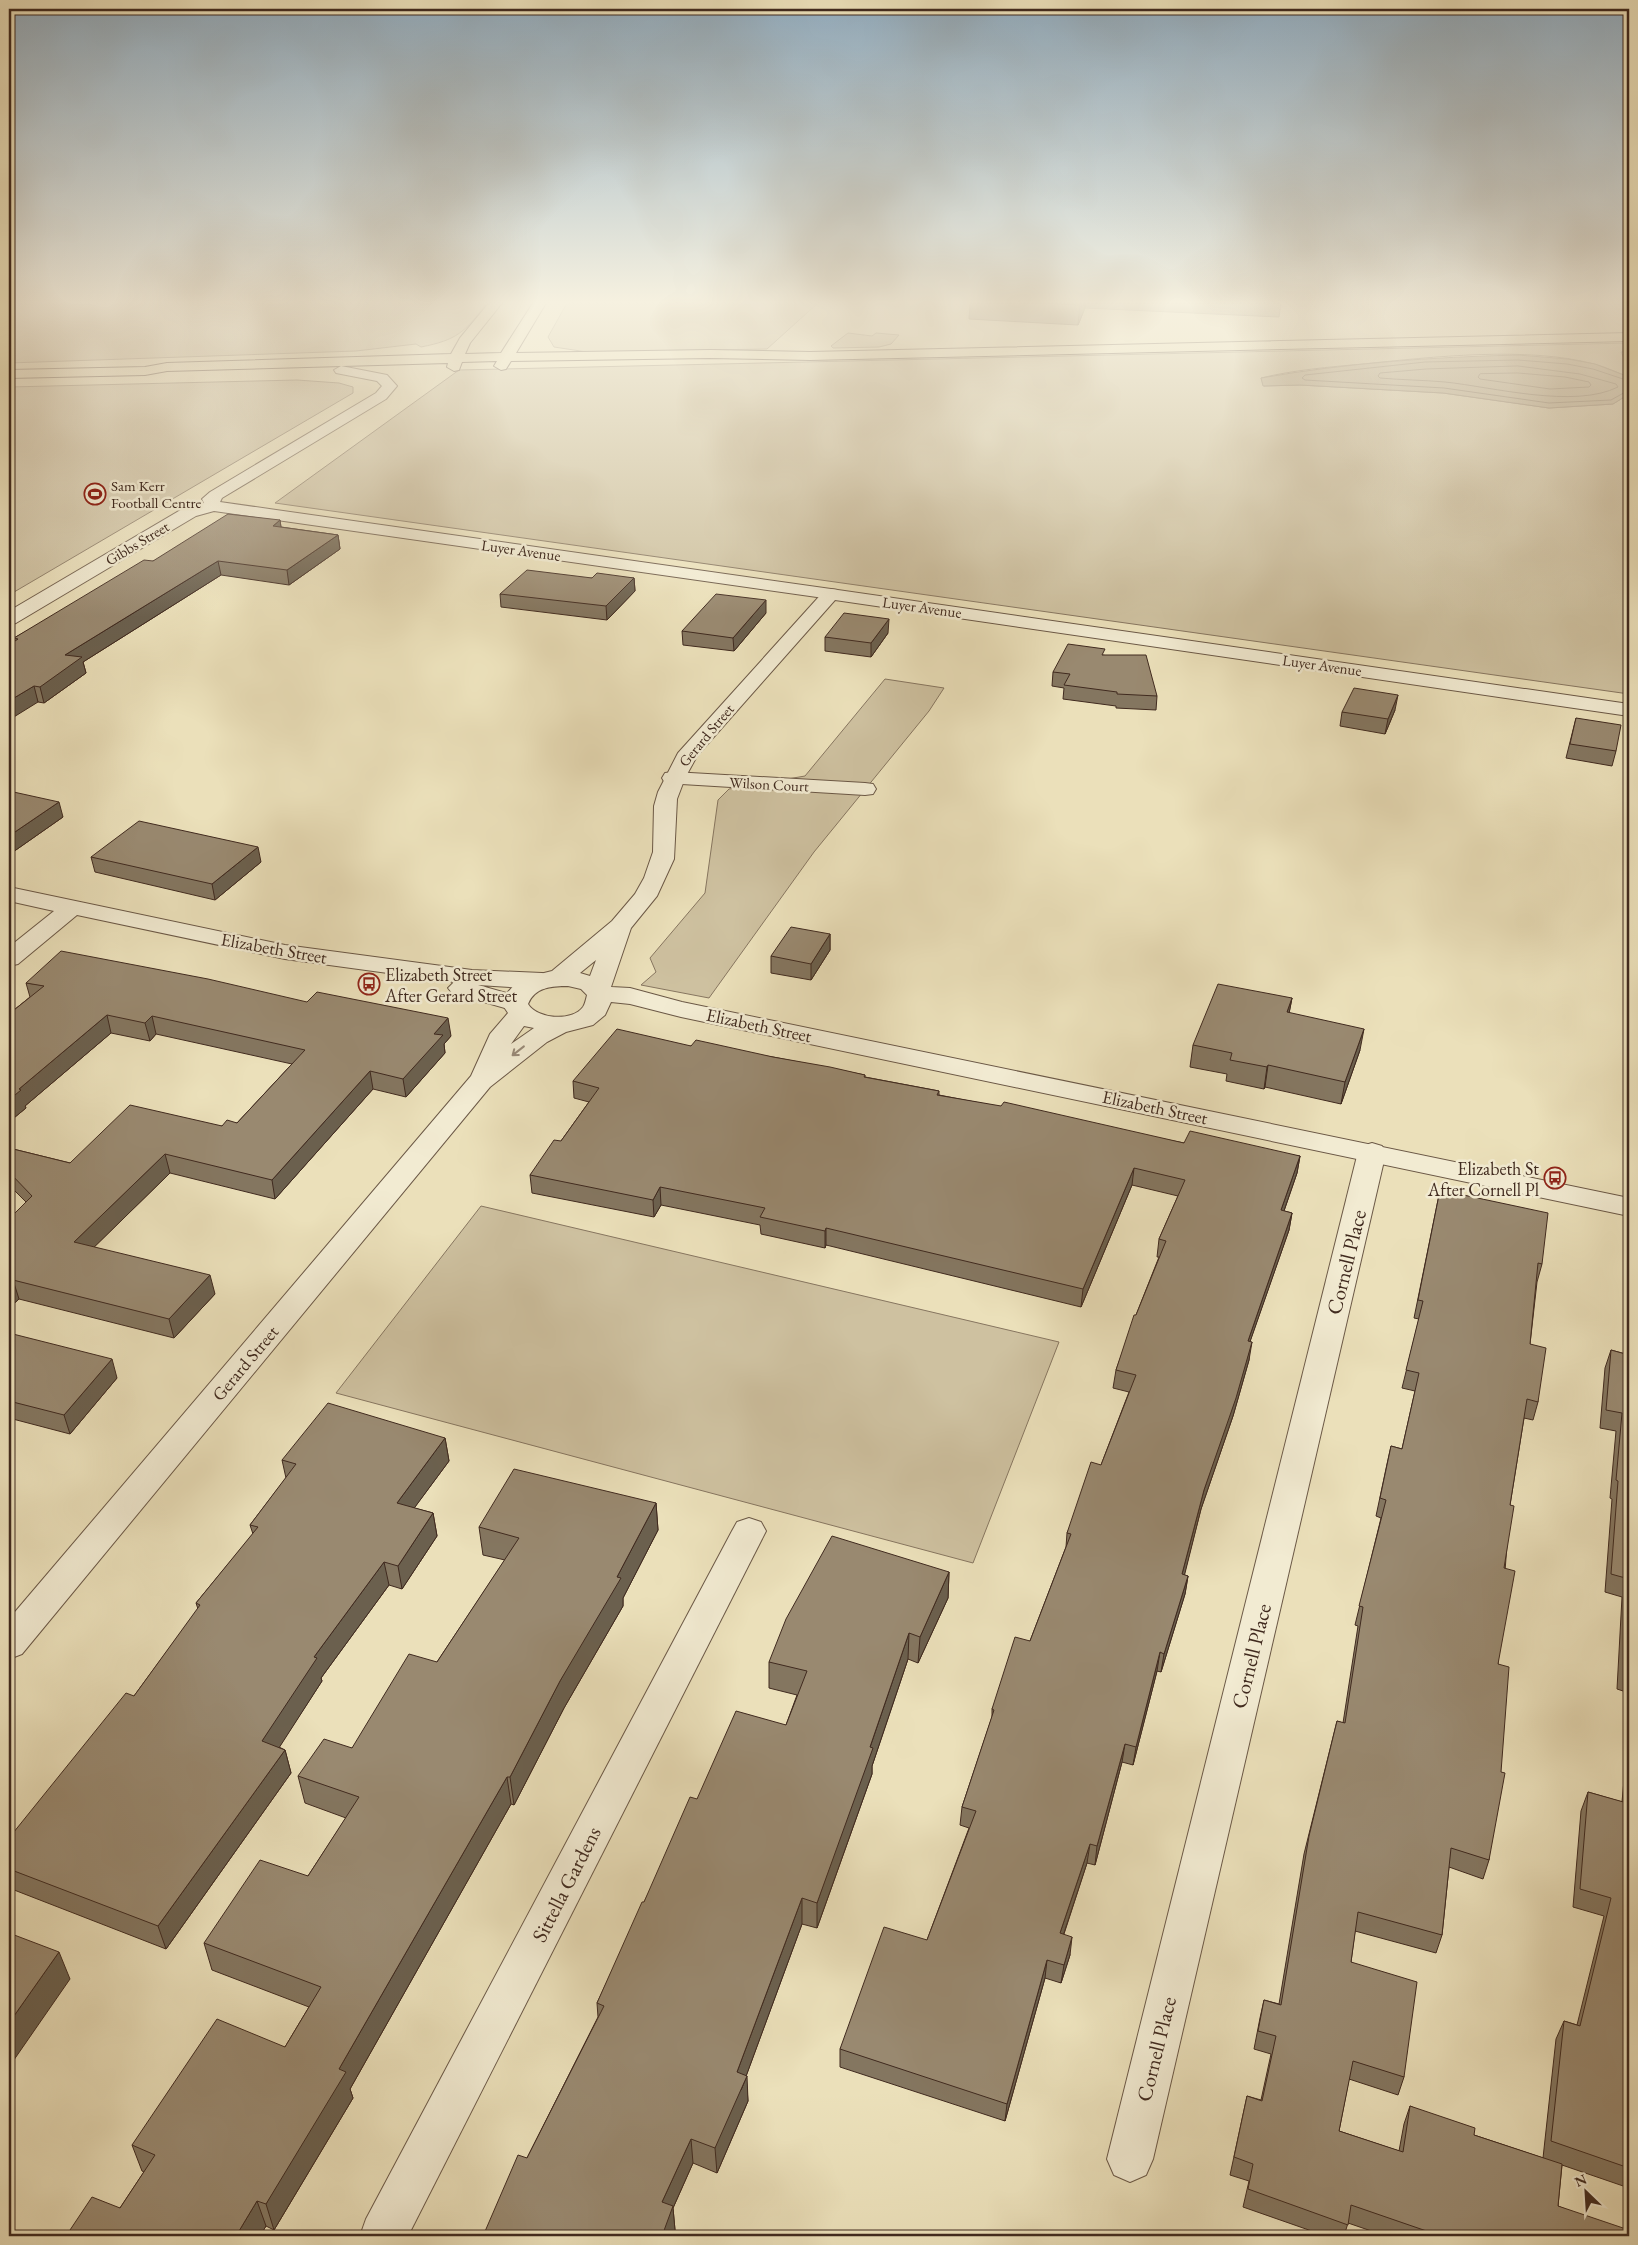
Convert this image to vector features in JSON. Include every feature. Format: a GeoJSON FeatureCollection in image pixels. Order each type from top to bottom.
{"type":"FeatureCollection","features":[{"type":"Feature","properties":{"kind":"street"},"geometry":{"type":"LineString","coordinates":[[214,506],[210,500],[216,495],[361,408]]}},
{"type":"Feature","properties":{"kind":"street","name":"Luyer Avenue"},"geometry":{"type":"LineString","coordinates":[[214,506],[1629,710]]}},
{"type":"Feature","properties":{"kind":"street","name":"Gibbs Street"},"geometry":{"type":"LineString","coordinates":[[9,619],[190,512],[214,506]]}},
{"type":"Feature","properties":{"kind":"street","name":"Gerard Street"},"geometry":{"type":"LineString","coordinates":[[480,1081],[503,1034],[518,1009],[524,990],[550,979],[620,927],[641,902],[663,859],[667,833],[666,806],[672,778],[688,754],[831,594]]}},
{"type":"Feature","properties":{"kind":"street","name":"Wilson Court"},"geometry":{"type":"LineString","coordinates":[[672,778],[865,789]]}},
{"type":"Feature","properties":{"kind":"street","name":"Elizabeth Street"},"geometry":{"type":"LineString","coordinates":[[9,894],[65,914],[274,965],[466,989],[518,1009],[536,1023],[559,1025]]}},
{"type":"Feature","properties":{"kind":"street","name":"Elizabeth Street"},"geometry":{"type":"LineString","coordinates":[[9,910],[65,914],[285,952],[472,977],[581,980],[598,998],[681,1009],[1629,1207]]}},
{"type":"Feature","properties":{"kind":"street"},"geometry":{"type":"LineString","coordinates":[[9,959],[65,914]]}},
{"type":"Feature","properties":{"kind":"street","name":"Gerard Street"},"geometry":{"type":"LineString","coordinates":[[598,998],[620,927]]}},
{"type":"Feature","properties":{"kind":"street"},"geometry":{"type":"LineString","coordinates":[[559,1025],[581,1020],[598,998]]}},
{"type":"Feature","properties":{"kind":"street","name":"Gerard Street"},"geometry":{"type":"LineString","coordinates":[[9,1644],[480,1081],[538,1036],[559,1025]]}},
{"type":"Feature","properties":{"kind":"street","name":"Cornell Place"},"geometry":{"type":"LineString","coordinates":[[1130,2159],[1372,1152]]}},
{"type":"Feature","properties":{"kind":"street","name":"Sittella Gardens"},"geometry":{"type":"LineString","coordinates":[[383,2236],[749,1531]]}},
{"type":"Feature","properties":{"kind":"shaded area","name":"Sam Kerr Football Centre"},"geometry":{"type":"Polygon","coordinates":[[[9,408],[328,408],[9,595],[9,408]]]}},
{"type":"Feature","properties":{"kind":"shaded area"},"geometry":{"type":"Polygon","coordinates":[[[407,408],[1629,408],[1629,694],[275,503],[407,408]]]}},
{"type":"Feature","properties":{"kind":"shaded area"},"geometry":{"type":"Polygon","coordinates":[[[885,679],[944,688],[929,711],[814,852],[709,998],[641,985],[656,972],[650,958],[705,893],[718,800],[729,789],[805,776],[885,679]]]}},
{"type":"Feature","properties":{"kind":"shaded area"},"geometry":{"type":"Polygon","coordinates":[[[481,1206],[1059,1342],[973,1563],[336,1393],[481,1206]]]}},
{"type":"Feature","properties":{"kind":"building"},"geometry":{"type":"Polygon","coordinates":[[[228,514],[280,520],[273,526],[338,535],[287,570],[218,561],[65,655],[82,657],[40,687],[34,686],[9,701],[9,645],[18,639],[14,638],[144,560],[153,561],[228,514]]]}},
{"type":"Feature","properties":{"kind":"building"},"geometry":{"type":"Polygon","coordinates":[[[527,570],[592,578],[597,573],[634,578],[606,606],[500,594],[527,570]]]}},
{"type":"Feature","properties":{"kind":"building"},"geometry":{"type":"Polygon","coordinates":[[[716,594],[766,600],[733,638],[682,631],[716,594]]]}},
{"type":"Feature","properties":{"kind":"building"},"geometry":{"type":"Polygon","coordinates":[[[844,613],[889,619],[871,643],[825,637],[844,613]]]}},
{"type":"Feature","properties":{"kind":"building"},"geometry":{"type":"Polygon","coordinates":[[[1068,644],[1105,649],[1102,655],[1146,655],[1157,696],[1117,694],[1117,692],[1064,685],[1070,674],[1053,672],[1068,644]]]}},
{"type":"Feature","properties":{"kind":"building"},"geometry":{"type":"Polygon","coordinates":[[[1354,688],[1398,695],[1388,719],[1342,712],[1354,688]]]}},
{"type":"Feature","properties":{"kind":"building"},"geometry":{"type":"Polygon","coordinates":[[[1576,718],[1621,725],[1616,751],[1570,744],[1576,718]]]}},
{"type":"Feature","properties":{"kind":"building"},"geometry":{"type":"Polygon","coordinates":[[[9,791],[59,802],[9,836],[9,791]]]}},
{"type":"Feature","properties":{"kind":"building"},"geometry":{"type":"Polygon","coordinates":[[[139,821],[258,847],[212,884],[91,857],[139,821]]]}},
{"type":"Feature","properties":{"kind":"building"},"geometry":{"type":"Polygon","coordinates":[[[791,927],[830,934],[811,964],[771,956],[791,927]]]}},
{"type":"Feature","properties":{"kind":"building"},"geometry":{"type":"Polygon","coordinates":[[[61,951],[208,979],[307,1002],[317,992],[448,1018],[434,1034],[443,1035],[403,1079],[370,1071],[272,1180],[165,1154],[74,1242],[210,1275],[169,1319],[13,1280],[9,1283],[9,1219],[32,1196],[9,1172],[9,1148],[70,1163],[130,1105],[222,1126],[227,1120],[237,1123],[305,1050],[152,1016],[145,1023],[107,1015],[19,1089],[21,1090],[9,1100],[9,1014],[44,986],[26,983],[61,951]]]}},
{"type":"Feature","properties":{"kind":"building"},"geometry":{"type":"Polygon","coordinates":[[[1218,984],[1292,998],[1287,1012],[1364,1029],[1345,1082],[1268,1065],[1267,1067],[1230,1060],[1232,1053],[1193,1045],[1218,984]]]}},
{"type":"Feature","properties":{"kind":"building"},"geometry":{"type":"Polygon","coordinates":[[[617,1029],[691,1046],[696,1040],[830,1067],[865,1075],[864,1077],[939,1091],[937,1095],[1001,1106],[1004,1102],[1184,1143],[1190,1131],[1300,1156],[1281,1210],[1292,1213],[1248,1341],[1252,1342],[1236,1398],[1204,1490],[1182,1574],[1188,1576],[1164,1654],[1160,1652],[1136,1747],[1125,1744],[1097,1846],[1090,1844],[1060,1933],[1072,1937],[1064,1965],[1047,1960],[1007,2104],[840,2049],[884,1927],[927,1940],[976,1811],[962,1807],[994,1710],[992,1709],[1015,1637],[1030,1641],[1071,1534],[1067,1533],[1091,1462],[1101,1465],[1136,1375],[1116,1370],[1134,1315],[1136,1315],[1166,1241],[1159,1239],[1185,1180],[1134,1168],[1083,1289],[826,1228],[825,1231],[760,1217],[765,1208],[660,1187],[653,1200],[530,1175],[554,1140],[561,1141],[599,1088],[573,1081],[617,1029]]]}},
{"type":"Feature","properties":{"kind":"building"},"geometry":{"type":"Polygon","coordinates":[[[1440,1190],[1548,1213],[1542,1264],[1538,1263],[1530,1344],[1546,1348],[1538,1402],[1527,1399],[1510,1505],[1514,1506],[1504,1568],[1515,1571],[1498,1664],[1509,1667],[1501,1772],[1505,1773],[1489,1860],[1451,1848],[1442,1935],[1358,1912],[1351,1962],[1417,1982],[1404,2077],[1353,2061],[1339,2131],[1403,2152],[1410,2106],[1475,2128],[1474,2135],[1562,2164],[1558,2206],[1629,2230],[1629,2236],[1441,2236],[1351,2205],[1348,2225],[1248,2189],[1253,2164],[1234,2157],[1247,2096],[1262,2101],[1276,2036],[1258,2031],[1264,2000],[1281,2005],[1309,1836],[1337,1721],[1345,1723],[1363,1607],[1359,1606],[1386,1500],[1380,1498],[1391,1446],[1402,1449],[1419,1373],[1406,1370],[1423,1301],[1418,1300],[1440,1190]]]}},
{"type":"Feature","properties":{"kind":"building"},"geometry":{"type":"Polygon","coordinates":[[[9,1333],[112,1359],[64,1415],[9,1401],[9,1333]]]}},
{"type":"Feature","properties":{"kind":"building"},"geometry":{"type":"Polygon","coordinates":[[[1611,1350],[1629,1355],[1629,1579],[1611,1574],[1622,1413],[1606,1410],[1611,1350]]]}},
{"type":"Feature","properties":{"kind":"building"},"geometry":{"type":"Polygon","coordinates":[[[328,1403],[445,1438],[397,1503],[433,1513],[398,1566],[384,1562],[314,1657],[317,1658],[262,1741],[285,1750],[158,1926],[9,1869],[9,1838],[126,1693],[134,1696],[200,1605],[196,1603],[258,1527],[250,1525],[296,1464],[282,1460],[328,1403]]]}},
{"type":"Feature","properties":{"kind":"building"},"geometry":{"type":"Polygon","coordinates":[[[514,1469],[656,1503],[617,1577],[621,1578],[560,1681],[510,1777],[507,1777],[339,2069],[346,2072],[266,2204],[257,2201],[236,2236],[66,2236],[92,2197],[120,2208],[155,2155],[132,2145],[217,2019],[285,2047],[321,1987],[204,1943],[260,1860],[308,1876],[359,1797],[298,1776],[324,1739],[352,1748],[409,1654],[437,1662],[519,1538],[479,1527],[514,1469]]]}},
{"type":"Feature","properties":{"kind":"building"},"geometry":{"type":"Polygon","coordinates":[[[832,1536],[949,1572],[920,1637],[909,1633],[870,1747],[873,1748],[817,1903],[802,1898],[737,2072],[747,2076],[715,2148],[691,2139],[662,2202],[673,2206],[662,2236],[483,2236],[518,2155],[527,2158],[604,2006],[597,2003],[642,1902],[644,1902],[690,1797],[697,1799],[736,1711],[786,1725],[807,1671],[769,1662],[786,1619],[832,1536]]]}},
{"type":"Feature","properties":{"kind":"building"},"geometry":{"type":"Polygon","coordinates":[[[1629,1579],[1629,1672],[1624,1671],[1629,1579]]]}},
{"type":"Feature","properties":{"kind":"building"},"geometry":{"type":"Polygon","coordinates":[[[1629,1779],[1629,2168],[1551,2141],[1564,2021],[1580,2026],[1611,1898],[1580,1889],[1588,1792],[1627,1803],[1629,1779]]]}},
{"type":"Feature","properties":{"kind":"building"},"geometry":{"type":"Polygon","coordinates":[[[9,1933],[59,1952],[9,2023],[9,1933]]]}},
{"type":"Feature","properties":{"kind":"place","name":"Sam Kerr Football Centre"},"geometry":{"type":"Point","coordinates":[95,494]}},
{"type":"Feature","properties":{"kind":"place","name":"Elizabeth Street After Gerard Street"},"geometry":{"type":"Point","coordinates":[369,984]}},
{"type":"Feature","properties":{"kind":"place","name":"Elizabeth St After Cornell Pl"},"geometry":{"type":"Point","coordinates":[1555,1178]}}]}
